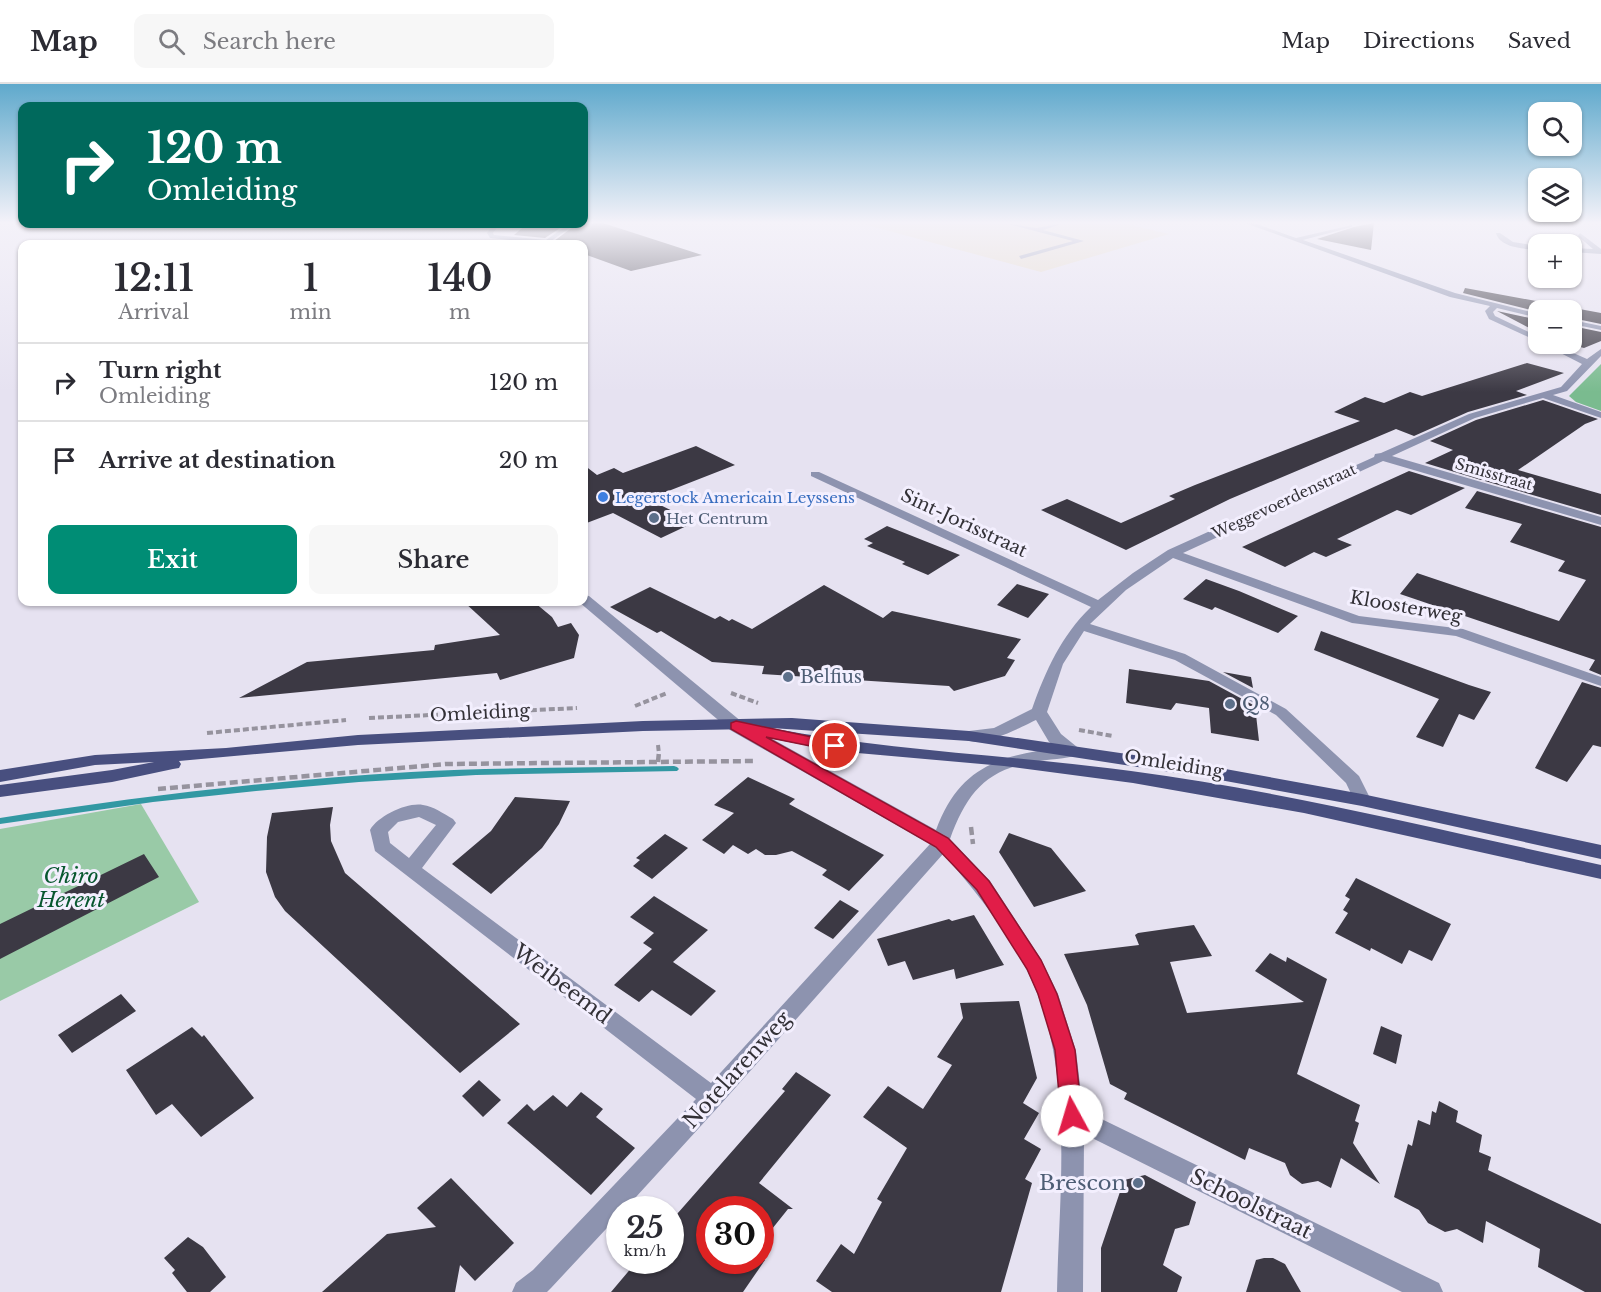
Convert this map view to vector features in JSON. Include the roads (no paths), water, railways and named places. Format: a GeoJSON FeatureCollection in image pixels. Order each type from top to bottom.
{"type":"FeatureCollection","features":[{"type":"Feature","properties":{"kind":"main road","name":"Omleiding"},"geometry":{"type":"LineString","coordinates":[[0,776],[95,760],[226,753],[358,740],[643,726],[736,726],[792,723],[969,736],[1074,751],[1362,800],[1601,852]]}},
{"type":"Feature","properties":{"kind":"main road","name":"Omleiding"},"geometry":{"type":"LineString","coordinates":[[736,726],[835,746],[1004,761],[1133,777],[1304,807],[1601,872]]}},
{"type":"Feature","properties":{"kind":"main road","name":"Omleiding"},"geometry":{"type":"LineString","coordinates":[[0,791],[112,776],[226,753]]}},
{"type":"Feature","properties":{"kind":"street"},"geometry":{"type":"LineString","coordinates":[[1406,279],[1494,307],[1528,314]]}},
{"type":"Feature","properties":{"kind":"street"},"geometry":{"type":"LineString","coordinates":[[1494,307],[1489,311],[1492,317],[1528,334]]}},
{"type":"Feature","properties":{"kind":"street"},"geometry":{"type":"LineString","coordinates":[[1582,324],[1601,328]]}},
{"type":"Feature","properties":{"kind":"street","name":"Weggevoerdenstraat"},"geometry":{"type":"LineString","coordinates":[[1039,712],[1056,664],[1080,625],[1133,577],[1172,553],[1379,456],[1473,416],[1564,389],[1601,352]]}},
{"type":"Feature","properties":{"kind":"street"},"geometry":{"type":"LineString","coordinates":[[1569,354],[1588,363]]}},
{"type":"Feature","properties":{"kind":"street"},"geometry":{"type":"LineString","coordinates":[[1546,396],[1601,414]]}},
{"type":"Feature","properties":{"kind":"street","name":"Smisstraat"},"geometry":{"type":"LineString","coordinates":[[1379,456],[1601,520]]}},
{"type":"Feature","properties":{"kind":"street","name":"Sint-Jorisstraat"},"geometry":{"type":"LineString","coordinates":[[814,474],[1099,606]]}},
{"type":"Feature","properties":{"kind":"street","name":"Kloosterweg"},"geometry":{"type":"LineString","coordinates":[[1172,553],[1358,620],[1458,632],[1601,682]]}},
{"type":"Feature","properties":{"kind":"street"},"geometry":{"type":"LineString","coordinates":[[588,602],[736,726],[942,843],[983,886],[1034,965],[1048,994],[1065,1050],[1072,1116],[1070,1292]]}},
{"type":"Feature","properties":{"kind":"street"},"geometry":{"type":"LineString","coordinates":[[1080,625],[1180,657],[1281,712],[1353,780],[1362,800]]}},
{"type":"Feature","properties":{"kind":"street"},"geometry":{"type":"LineString","coordinates":[[969,736],[997,733],[1039,712],[1055,738],[1074,751]]}},
{"type":"Feature","properties":{"kind":"street"},"geometry":{"type":"LineString","coordinates":[[942,843],[951,813],[966,789],[1004,761],[1074,751]]}},
{"type":"Feature","properties":{"kind":"street","name":"Notelarenweg"},"geometry":{"type":"LineString","coordinates":[[525,1292],[542,1279],[712,1098],[942,843]]}},
{"type":"Feature","properties":{"kind":"street","name":"Weibeemd"},"geometry":{"type":"LineString","coordinates":[[411,870],[712,1098]]}},
{"type":"Feature","properties":{"kind":"street","name":"Schoolstraat"},"geometry":{"type":"LineString","coordinates":[[1072,1116],[1430,1292]]}},
{"type":"Feature","properties":{"kind":"waterway"},"geometry":{"type":"LineString","coordinates":[[0,821],[153,799],[410,775],[674,769]]}},
{"type":"Feature","properties":{"kind":"place","name":"Legerstock Americain Leyssens"},"geometry":{"type":"Point","coordinates":[603,497]}},
{"type":"Feature","properties":{"kind":"place","name":"Het Centrum"},"geometry":{"type":"Point","coordinates":[654,518]}},
{"type":"Feature","properties":{"kind":"place","name":"Belfius"},"geometry":{"type":"Point","coordinates":[788,677]}},
{"type":"Feature","properties":{"kind":"place","name":"Q8"},"geometry":{"type":"Point","coordinates":[1230,704]}},
{"type":"Feature","properties":{"kind":"place","name":"Brescon"},"geometry":{"type":"Point","coordinates":[1138,1183]}},
{"type":"Feature","properties":{"kind":"park label","name":"Chiro Herent"},"geometry":{"type":"Point","coordinates":[71,888]}}]}
